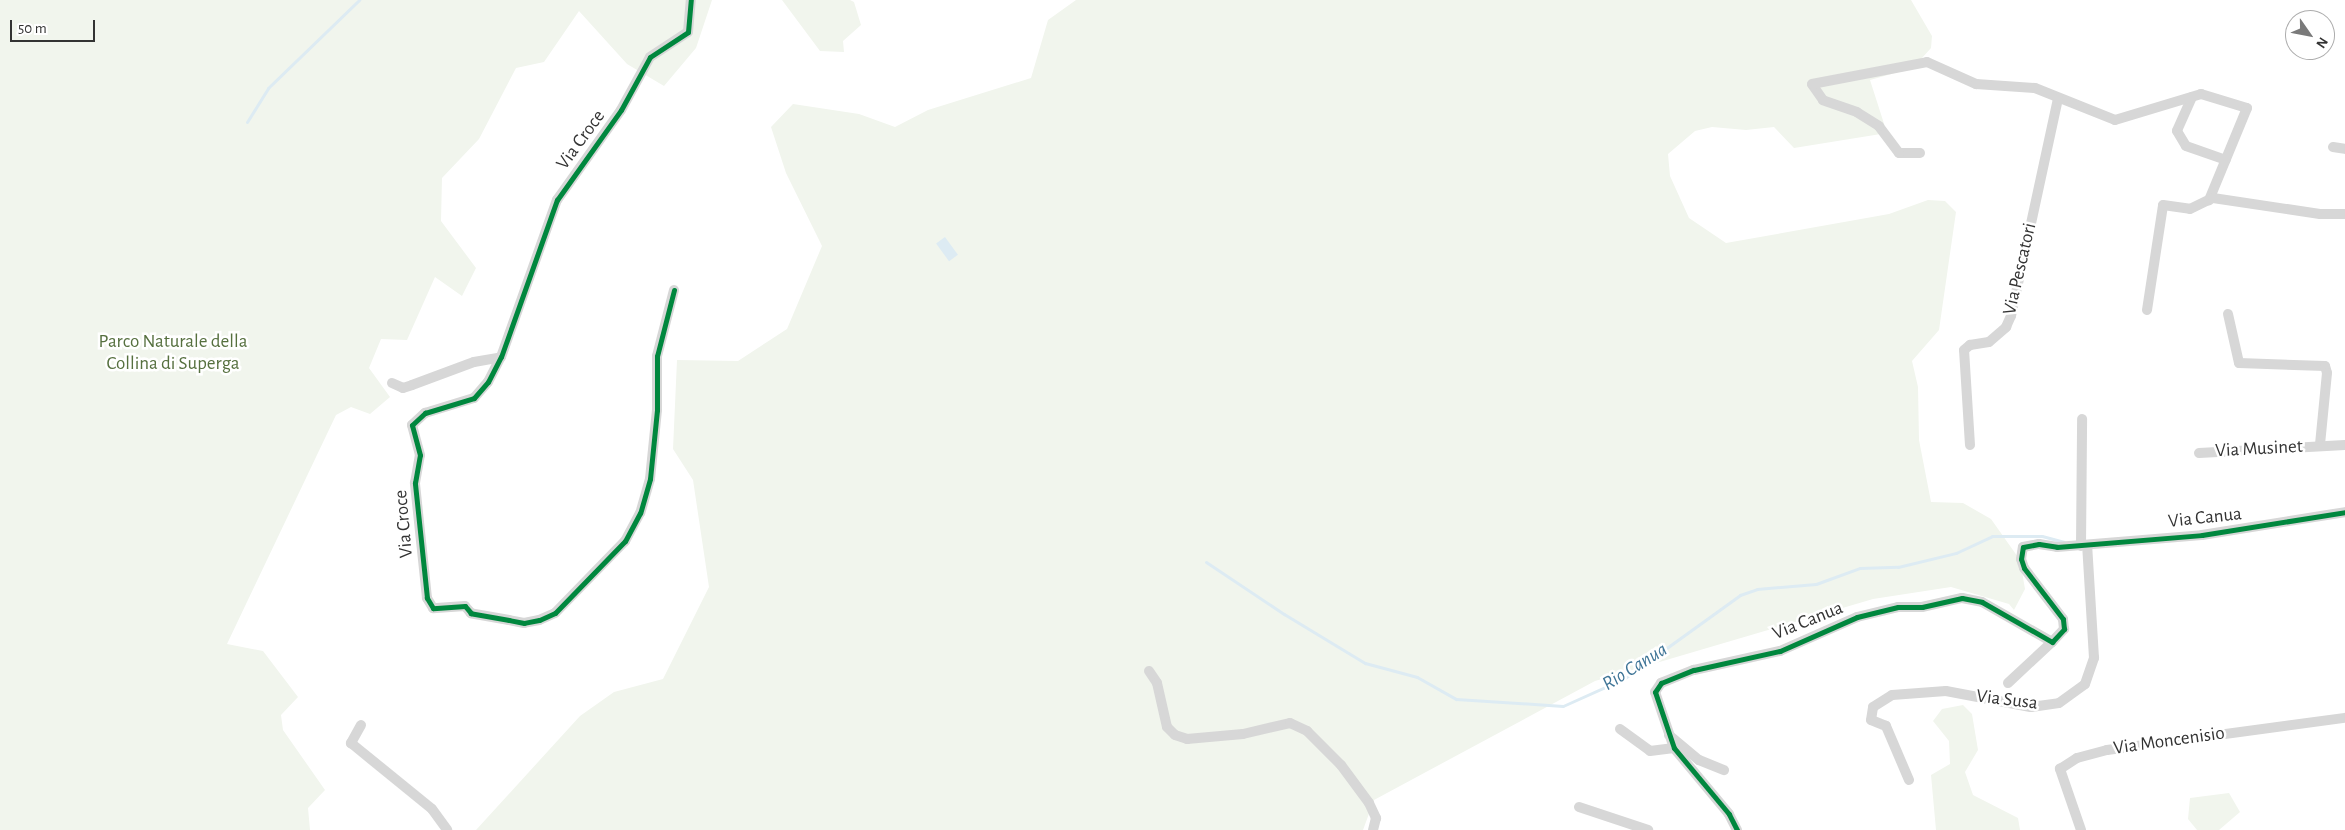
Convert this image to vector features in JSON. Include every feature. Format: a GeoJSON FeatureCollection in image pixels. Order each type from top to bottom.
{"type":"FeatureCollection","features":[{"type":"Feature","properties":{"kind":"street","name":"Via Croce"},"geometry":{"type":"LineString","coordinates":[[674,290],[657,356],[657,410],[650,479],[640,513],[626,541],[561,608],[539,620],[524,623],[471,613],[465,606],[440,610],[428,604],[415,483],[420,455],[412,425],[414,420],[425,413],[474,398],[488,382],[501,357],[557,200],[621,110],[650,57],[688,32],[691,0]]}},
{"type":"Feature","properties":{"kind":"street"},"geometry":{"type":"LineString","coordinates":[[1920,153],[1899,153],[1878,126],[1857,112],[1823,100],[1812,84],[1927,62],[1976,84],[2035,88],[2058,99],[2103,113],[2115,120],[2201,94],[2247,108],[2209,200]]}},
{"type":"Feature","properties":{"kind":"street"},"geometry":{"type":"LineString","coordinates":[[2192,97],[2177,131],[2186,146],[2226,160]]}},
{"type":"Feature","properties":{"kind":"street","name":"Via Pescatori"},"geometry":{"type":"LineString","coordinates":[[1970,445],[1964,350],[1970,345],[1989,342],[2006,327],[2011,316],[2058,99]]}},
{"type":"Feature","properties":{"kind":"street"},"geometry":{"type":"LineString","coordinates":[[2333,147],[2345,149]]}},
{"type":"Feature","properties":{"kind":"street"},"geometry":{"type":"LineString","coordinates":[[2147,310],[2163,205],[2190,209],[2209,200],[2261,204],[2320,214],[2345,214]]}},
{"type":"Feature","properties":{"kind":"street","name":"Via Musinet"},"geometry":{"type":"LineString","coordinates":[[2228,314],[2239,363],[2321,363],[2327,373],[2320,445]]}},
{"type":"Feature","properties":{"kind":"street"},"geometry":{"type":"LineString","coordinates":[[392,383],[403,388],[474,362],[501,357]]}},
{"type":"Feature","properties":{"kind":"street"},"geometry":{"type":"LineString","coordinates":[[2082,420],[2084,545]]}},
{"type":"Feature","properties":{"kind":"street","name":"Via Musinet"},"geometry":{"type":"LineString","coordinates":[[2199,453],[2345,445]]}},
{"type":"Feature","properties":{"kind":"street","name":"Via Canua"},"geometry":{"type":"LineString","coordinates":[[2008,683],[2064,629],[2063,619],[2024,568],[2021,553],[2023,547],[2031,544],[2084,545],[2202,535],[2345,512]]}},
{"type":"Feature","properties":{"kind":"street","name":"Via Susa"},"geometry":{"type":"LineString","coordinates":[[1909,780],[1886,726],[1872,720],[1873,707],[1892,695],[1946,691],[2031,707],[2059,703],[2085,684],[2094,658],[2084,545]]}},
{"type":"Feature","properties":{"kind":"street","name":"Via Canua"},"geometry":{"type":"LineString","coordinates":[[1736,830],[1729,814],[1674,748],[1654,692],[1661,683],[1694,670],[1780,651],[1857,617],[1898,607],[1974,599],[2052,642]]}},
{"type":"Feature","properties":{"kind":"street"},"geometry":{"type":"LineString","coordinates":[[1149,671],[1157,683],[1167,728],[1175,735],[1187,739],[1243,734],[1290,723],[1307,731],[1341,765],[1369,803],[1376,818],[1373,830]]}},
{"type":"Feature","properties":{"kind":"street","name":"Via Moncenisio"},"geometry":{"type":"LineString","coordinates":[[2081,830],[2060,769],[2077,758],[2107,750],[2345,718]]}},
{"type":"Feature","properties":{"kind":"street"},"geometry":{"type":"LineString","coordinates":[[361,725],[351,743],[432,809],[447,830]]}},
{"type":"Feature","properties":{"kind":"street"},"geometry":{"type":"LineString","coordinates":[[1620,729],[1650,751],[1674,748]]}},
{"type":"Feature","properties":{"kind":"street"},"geometry":{"type":"LineString","coordinates":[[1669,735],[1699,760],[1724,770]]}},
{"type":"Feature","properties":{"kind":"street"},"geometry":{"type":"LineString","coordinates":[[1580,807],[1648,830]]}},
{"type":"Feature","properties":{"kind":"green space","name":"Parco Naturale della Collina di Superga"},"geometry":{"type":"Polygon","coordinates":[[[0,0],[712,0],[696,48],[664,86],[627,64],[579,11],[544,62],[516,68],[479,139],[442,178],[441,221],[476,268],[462,296],[435,277],[407,340],[381,339],[369,368],[390,397],[370,414],[351,407],[336,415],[227,644],[263,651],[298,697],[281,715],[283,730],[325,790],[308,808],[310,830],[0,830],[0,0]]]}},
{"type":"Feature","properties":{"kind":"green space"},"geometry":{"type":"Polygon","coordinates":[[[782,0],[850,0],[854,2],[861,25],[843,41],[844,52],[820,51],[782,0]]]}},
{"type":"Feature","properties":{"kind":"green space"},"geometry":{"type":"Polygon","coordinates":[[[1076,0],[1911,0],[1932,36],[1931,48],[1913,68],[1870,80],[1887,133],[1794,148],[1774,127],[1746,130],[1712,127],[1695,131],[1668,154],[1670,176],[1689,218],[1726,243],[1889,214],[1928,200],[1945,201],[1956,212],[1939,330],[1912,361],[1918,387],[1919,440],[1931,502],[1963,503],[1991,519],[2020,560],[2025,589],[2014,610],[2009,604],[1951,587],[1873,599],[1595,681],[1374,800],[1363,830],[476,830],[580,716],[614,692],[663,679],[709,587],[693,480],[673,449],[677,360],[738,361],[787,329],[822,246],[786,173],[771,127],[793,104],[859,114],[895,127],[928,110],[1031,78],[1048,20],[1076,0]]]}},
{"type":"Feature","properties":{"kind":"green space"},"geometry":{"type":"Polygon","coordinates":[[[1963,705],[1972,714],[1978,750],[1965,772],[1973,795],[2018,818],[2020,830],[1936,830],[1931,775],[1950,764],[1949,741],[1933,721],[1942,709],[1963,705]]]}},
{"type":"Feature","properties":{"kind":"green space"},"geometry":{"type":"Polygon","coordinates":[[[2229,793],[2240,812],[2219,830],[2197,830],[2188,819],[2190,798],[2229,793]]]}},
{"type":"Feature","properties":{"kind":"shaded area"},"geometry":{"type":"Polygon","coordinates":[[[945,237],[958,255],[949,261],[936,243],[945,237]]]}},
{"type":"Feature","properties":{"kind":"waterway"},"geometry":{"type":"LineString","coordinates":[[247,122],[268,88],[359,0]]}},
{"type":"Feature","properties":{"kind":"waterway","name":"Rio Canua"},"geometry":{"type":"LineString","coordinates":[[1206,562],[1284,614],[1365,663],[1417,677],[1456,699],[1563,706],[1625,678],[1740,595],[1757,589],[1816,584],[1860,568],[1898,567],[1956,553],[1992,536],[2042,536],[2064,542]]}},
{"type":"Feature","properties":{"kind":"cycle path"},"geometry":{"type":"LineString","coordinates":[[674,290],[657,356],[657,410],[650,479],[640,513],[625,541],[555,613],[539,620],[524,623],[471,613],[465,606],[433,608],[427,598],[415,483],[420,455],[412,425],[425,413],[474,398],[488,382],[501,357],[557,200],[621,110],[650,57],[688,32],[691,0]]}},
{"type":"Feature","properties":{"kind":"cycle path"},"geometry":{"type":"LineString","coordinates":[[1737,830],[1729,814],[1674,748],[1655,692],[1661,683],[1694,670],[1780,651],[1857,617],[1898,607],[1922,607],[1962,598],[1982,602],[2052,642],[2064,629],[2063,619],[2024,568],[2021,559],[2023,547],[2039,544],[2057,547],[2202,535],[2345,512]]}}]}
